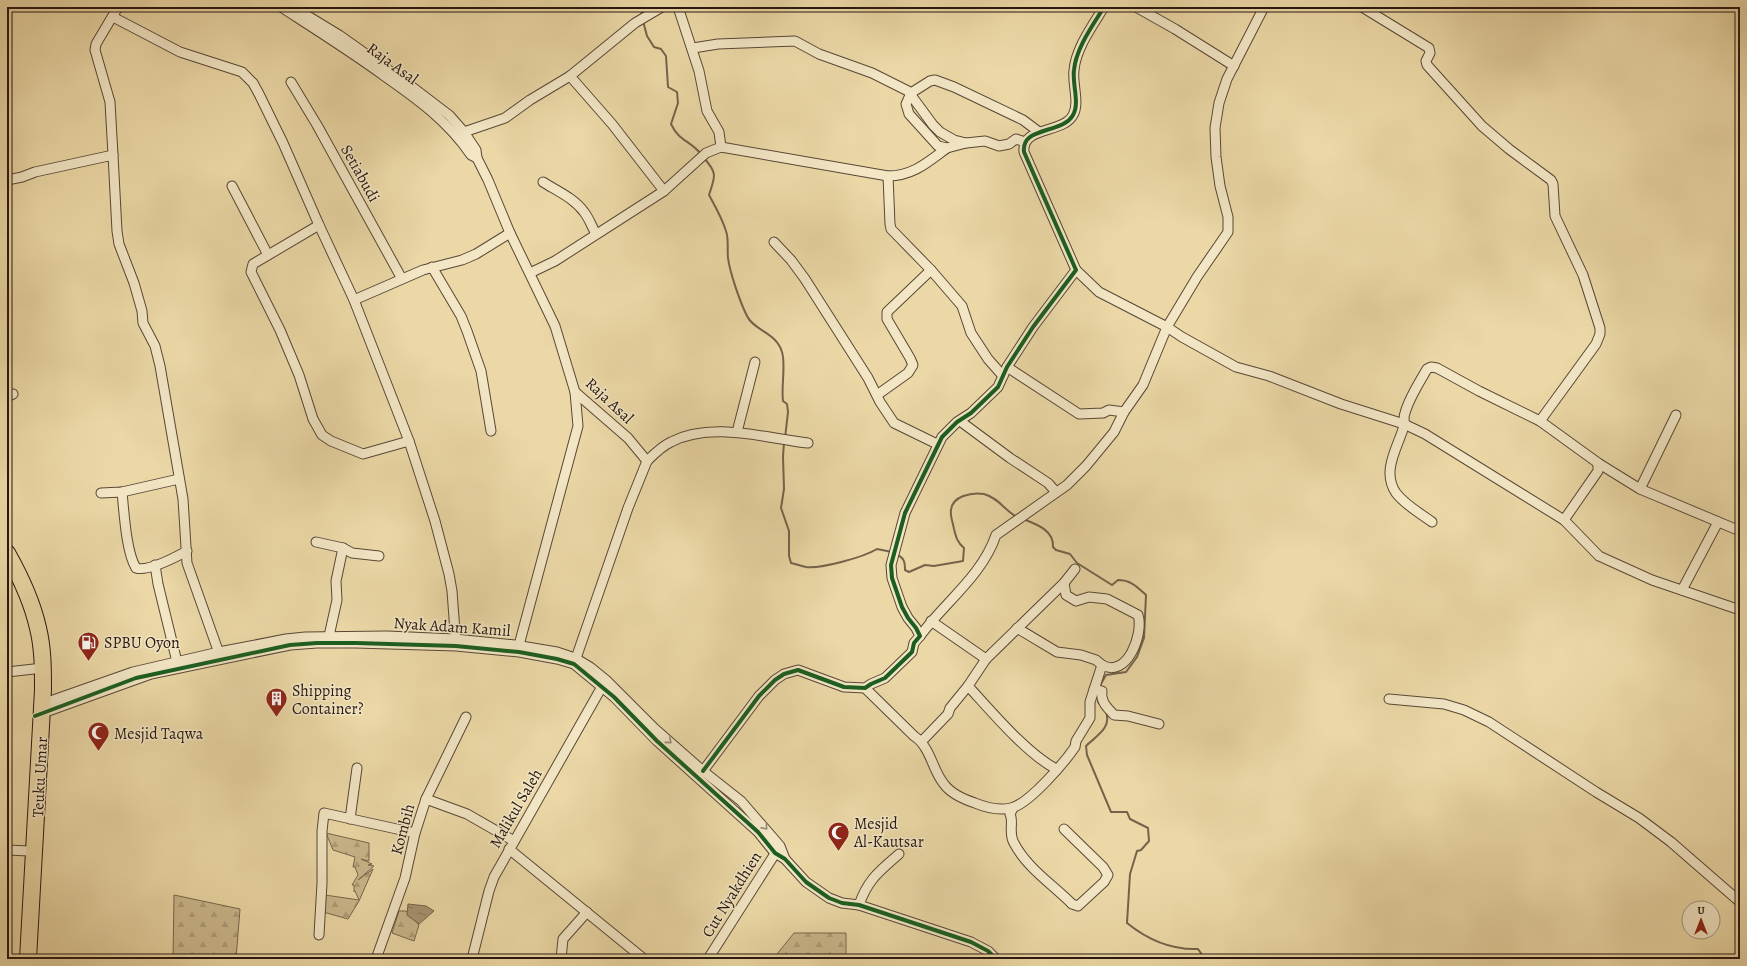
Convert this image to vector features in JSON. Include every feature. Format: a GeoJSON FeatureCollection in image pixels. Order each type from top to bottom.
{"type":"FeatureCollection","features":[{"type":"Feature","properties":{"kind":"highway","name":"Teuku Umar"},"geometry":{"type":"LineString","coordinates":[[7,553],[23,586],[38,628],[39,710],[28,959]]}},
{"type":"Feature","properties":{"kind":"highway","name":"Teuku Umar"},"geometry":{"type":"LineString","coordinates":[[7,568],[22,603],[31,630],[38,668],[37,686],[39,710]]}},
{"type":"Feature","properties":{"kind":"highway"},"geometry":{"type":"LineString","coordinates":[[23,959],[39,710]]}},
{"type":"Feature","properties":{"kind":"street"},"geometry":{"type":"LineString","coordinates":[[118,7],[94,50],[110,102],[119,244],[134,283],[142,311],[143,323],[155,346],[160,366],[183,499],[187,563],[220,656]]}},
{"type":"Feature","properties":{"kind":"street","name":"Raja Asal"},"geometry":{"type":"LineString","coordinates":[[281,7],[297,10],[339,35],[449,115],[464,132],[476,150],[477,158],[488,180],[510,233],[555,326],[575,392],[628,438],[647,460]]}},
{"type":"Feature","properties":{"kind":"street"},"geometry":{"type":"LineString","coordinates":[[464,132],[505,118],[530,100],[570,76],[635,23],[662,7]]}},
{"type":"Feature","properties":{"kind":"street"},"geometry":{"type":"LineString","coordinates":[[678,7],[693,48],[707,111],[719,132],[721,147]]}},
{"type":"Feature","properties":{"kind":"street"},"geometry":{"type":"LineString","coordinates":[[1104,7],[1091,29],[1075,63],[1075,106],[1073,116],[1064,124],[1032,135],[1025,142],[1024,152],[1076,270],[1098,292],[1167,327],[1236,367],[1269,376],[1341,404],[1404,424],[1435,440],[1564,520],[1599,556],[1652,580],[1740,610]]}},
{"type":"Feature","properties":{"kind":"street"},"geometry":{"type":"LineString","coordinates":[[1136,7],[1175,29],[1234,66]]}},
{"type":"Feature","properties":{"kind":"street"},"geometry":{"type":"LineString","coordinates":[[703,771],[759,696],[775,680],[784,674],[798,670],[844,687],[865,688],[870,684],[885,678],[912,652],[914,643],[931,621],[978,570],[992,548],[996,535],[1025,516],[1075,478],[1114,432],[1124,412],[1143,386],[1167,327],[1197,277],[1228,232],[1228,217],[1220,186],[1216,157],[1215,128],[1219,103],[1227,79],[1264,7]]}},
{"type":"Feature","properties":{"kind":"street"},"geometry":{"type":"LineString","coordinates":[[1362,7],[1429,48],[1430,53],[1426,62],[1427,65],[1482,126],[1553,184],[1555,216],[1583,275],[1599,324],[1600,334],[1596,344],[1540,421]]}},
{"type":"Feature","properties":{"kind":"street","name":"Raja Asal"},"geometry":{"type":"LineString","coordinates":[[297,10],[412,95],[444,121],[471,155],[477,158]]}},
{"type":"Feature","properties":{"kind":"street"},"geometry":{"type":"LineString","coordinates":[[113,17],[180,52],[233,68],[248,77],[259,94],[283,143],[354,300],[409,441],[441,542],[449,574],[452,591],[456,643]]}},
{"type":"Feature","properties":{"kind":"street"},"geometry":{"type":"LineString","coordinates":[[693,48],[725,44],[795,41],[819,54],[894,84],[911,93],[940,132],[954,140],[966,143]]}},
{"type":"Feature","properties":{"kind":"street"},"geometry":{"type":"LineString","coordinates":[[570,76],[612,124],[664,191]]}},
{"type":"Feature","properties":{"kind":"street"},"geometry":{"type":"LineString","coordinates":[[947,148],[938,146],[909,114],[906,104],[911,93],[930,81],[935,80],[954,87],[1023,120],[1039,132]]}},
{"type":"Feature","properties":{"kind":"street","name":"Setiabudi"},"geometry":{"type":"LineString","coordinates":[[291,82],[317,125],[402,279]]}},
{"type":"Feature","properties":{"kind":"street"},"geometry":{"type":"LineString","coordinates":[[530,273],[555,261],[664,191],[706,153],[721,147],[888,176],[905,175],[915,171],[947,148],[966,143],[985,142],[999,146],[1008,144],[1016,139],[1025,142]]}},
{"type":"Feature","properties":{"kind":"street"},"geometry":{"type":"LineString","coordinates":[[7,180],[22,177],[35,172],[113,155]]}},
{"type":"Feature","properties":{"kind":"street"},"geometry":{"type":"LineString","coordinates":[[888,176],[891,229],[931,270],[962,306],[971,333],[988,358],[1005,372],[1079,414],[1103,413],[1109,410],[1124,412]]}},
{"type":"Feature","properties":{"kind":"street"},"geometry":{"type":"LineString","coordinates":[[543,182],[574,201],[586,214],[596,234]]}},
{"type":"Feature","properties":{"kind":"street"},"geometry":{"type":"LineString","coordinates":[[232,186],[268,255]]}},
{"type":"Feature","properties":{"kind":"street"},"geometry":{"type":"LineString","coordinates":[[319,225],[253,264],[251,272],[280,330],[299,375],[313,419],[322,435],[332,442],[363,454],[409,441]]}},
{"type":"Feature","properties":{"kind":"street"},"geometry":{"type":"LineString","coordinates":[[354,300],[432,267],[462,260],[476,254],[510,233]]}},
{"type":"Feature","properties":{"kind":"street"},"geometry":{"type":"LineString","coordinates":[[774,242],[791,260],[805,279],[868,378],[894,423],[937,444]]}},
{"type":"Feature","properties":{"kind":"street"},"geometry":{"type":"LineString","coordinates":[[432,267],[461,316],[467,331],[481,371],[491,431]]}},
{"type":"Feature","properties":{"kind":"street"},"geometry":{"type":"LineString","coordinates":[[877,395],[908,373],[913,365],[887,320],[887,312],[931,270]]}},
{"type":"Feature","properties":{"kind":"street"},"geometry":{"type":"LineString","coordinates":[[920,636],[908,618],[894,589],[891,565],[906,513],[937,444],[945,434],[998,388],[1005,372],[1033,327],[1076,270]]}},
{"type":"Feature","properties":{"kind":"street"},"geometry":{"type":"LineString","coordinates":[[737,432],[754,362]]}},
{"type":"Feature","properties":{"kind":"street"},"geometry":{"type":"LineString","coordinates":[[1432,522],[1405,502],[1396,492],[1392,483],[1390,470],[1392,457],[1404,424],[1404,414],[1427,369],[1431,367],[1437,368],[1490,397],[1540,421],[1598,463],[1640,489],[1740,531]]}},
{"type":"Feature","properties":{"kind":"street"},"geometry":{"type":"LineString","coordinates":[[519,645],[578,426],[575,392]]}},
{"type":"Feature","properties":{"kind":"street"},"geometry":{"type":"LineString","coordinates":[[1640,489],[1676,414]]}},
{"type":"Feature","properties":{"kind":"street"},"geometry":{"type":"LineString","coordinates":[[960,421],[1010,458],[1048,483],[1056,492]]}},
{"type":"Feature","properties":{"kind":"street"},"geometry":{"type":"LineString","coordinates":[[574,661],[647,460],[669,442],[688,435],[737,432],[808,443]]}},
{"type":"Feature","properties":{"kind":"street"},"geometry":{"type":"LineString","coordinates":[[1564,520],[1598,471],[1598,463]]}},
{"type":"Feature","properties":{"kind":"street"},"geometry":{"type":"LineString","coordinates":[[101,493],[122,492],[179,479]]}},
{"type":"Feature","properties":{"kind":"street"},"geometry":{"type":"LineString","coordinates":[[122,492],[128,541],[134,565],[138,569],[155,565],[174,558],[187,551]]}},
{"type":"Feature","properties":{"kind":"street"},"geometry":{"type":"LineString","coordinates":[[1682,590],[1718,522]]}},
{"type":"Feature","properties":{"kind":"street"},"geometry":{"type":"LineString","coordinates":[[316,542],[343,548],[352,553],[379,556]]}},
{"type":"Feature","properties":{"kind":"street"},"geometry":{"type":"LineString","coordinates":[[329,636],[337,600],[336,581],[343,548]]}},
{"type":"Feature","properties":{"kind":"street"},"geometry":{"type":"LineString","coordinates":[[155,565],[158,584],[177,662]]}},
{"type":"Feature","properties":{"kind":"street"},"geometry":{"type":"LineString","coordinates":[[922,741],[948,714],[950,708],[968,686],[986,659],[1064,583],[1075,569]]}},
{"type":"Feature","properties":{"kind":"street"},"geometry":{"type":"LineString","coordinates":[[1017,628],[1057,652],[1096,660],[1108,669],[1112,669],[1130,658],[1136,642],[1140,623],[1138,615],[1107,599],[1089,598],[1079,601],[1074,600],[1066,594],[1064,583]]}},
{"type":"Feature","properties":{"kind":"street"},"geometry":{"type":"LineString","coordinates":[[931,621],[986,659]]}},
{"type":"Feature","properties":{"kind":"street","name":"Nyak Adam Kamil"},"geometry":{"type":"LineString","coordinates":[[39,710],[133,672],[177,662],[220,656],[286,639],[329,636],[519,645],[539,652],[557,652],[590,667],[604,683],[703,771],[741,802],[785,859],[806,882],[829,898],[842,903],[859,905]]}},
{"type":"Feature","properties":{"kind":"street"},"geometry":{"type":"LineString","coordinates":[[39,710],[136,678],[220,656],[290,645],[317,643],[456,643],[519,652],[539,652]]}},
{"type":"Feature","properties":{"kind":"street"},"geometry":{"type":"LineString","coordinates":[[865,688],[914,736],[922,741],[926,752],[934,764],[938,777],[954,794],[992,809],[1013,808],[1026,800],[1075,747],[1076,741],[1090,718],[1090,702],[1098,690],[1102,665]]}},
{"type":"Feature","properties":{"kind":"street"},"geometry":{"type":"LineString","coordinates":[[7,672],[38,668]]}},
{"type":"Feature","properties":{"kind":"street"},"geometry":{"type":"LineString","coordinates":[[604,683],[614,696],[657,741],[777,849]]}},
{"type":"Feature","properties":{"kind":"street","name":"Malikul Saleh"},"geometry":{"type":"LineString","coordinates":[[472,959],[489,891],[494,877],[604,683]]}},
{"type":"Feature","properties":{"kind":"street"},"geometry":{"type":"LineString","coordinates":[[968,686],[1007,728],[1045,764],[1056,769]]}},
{"type":"Feature","properties":{"kind":"street"},"geometry":{"type":"LineString","coordinates":[[1098,690],[1104,703],[1114,715],[1128,716],[1159,724]]}},
{"type":"Feature","properties":{"kind":"street"},"geometry":{"type":"LineString","coordinates":[[1389,699],[1444,704],[1464,710],[1489,722],[1596,792],[1639,818],[1671,842],[1740,902]]}},
{"type":"Feature","properties":{"kind":"street"},"geometry":{"type":"LineString","coordinates":[[426,800],[466,716]]}},
{"type":"Feature","properties":{"kind":"street"},"geometry":{"type":"LineString","coordinates":[[350,819],[357,768]]}},
{"type":"Feature","properties":{"kind":"street","name":"Kombih"},"geometry":{"type":"LineString","coordinates":[[376,959],[405,878],[415,833],[426,800],[467,814],[514,841]]}},
{"type":"Feature","properties":{"kind":"street"},"geometry":{"type":"LineString","coordinates":[[1013,808],[1010,814],[1012,818],[1010,829],[1013,843],[1027,862],[1072,904],[1078,906],[1104,882],[1108,875],[1103,867],[1064,829]]}},
{"type":"Feature","properties":{"kind":"street"},"geometry":{"type":"LineString","coordinates":[[319,935],[322,883],[322,831],[324,813],[415,833]]}},
{"type":"Feature","properties":{"kind":"street"},"geometry":{"type":"LineString","coordinates":[[509,849],[644,959]]}},
{"type":"Feature","properties":{"kind":"street","name":"Cut Nyakdhien"},"geometry":{"type":"LineString","coordinates":[[708,959],[777,849]]}},
{"type":"Feature","properties":{"kind":"street"},"geometry":{"type":"LineString","coordinates":[[7,850],[29,851]]}},
{"type":"Feature","properties":{"kind":"street"},"geometry":{"type":"LineString","coordinates":[[900,854],[873,878],[865,889],[859,905],[971,942],[988,951],[996,959]]}},
{"type":"Feature","properties":{"kind":"street"},"geometry":{"type":"LineString","coordinates":[[561,959],[563,939],[587,912]]}},
{"type":"Feature","properties":{"kind":"green space"},"geometry":{"type":"Polygon","coordinates":[[[326,833],[369,843],[369,861],[361,859],[372,864],[368,865],[374,866],[358,880],[373,869],[359,901],[348,919],[323,912],[325,895],[359,900],[355,891],[354,892],[354,885],[352,885],[358,875],[355,867],[353,867],[355,857],[333,850],[326,833]]]}},
{"type":"Feature","properties":{"kind":"green space"},"geometry":{"type":"Polygon","coordinates":[[[174,895],[240,909],[236,959],[173,959],[174,895]]]}},
{"type":"Feature","properties":{"kind":"green space"},"geometry":{"type":"Polygon","coordinates":[[[399,911],[406,911],[419,925],[414,941],[392,933],[399,911]]]}},
{"type":"Feature","properties":{"kind":"green space"},"geometry":{"type":"Polygon","coordinates":[[[794,933],[846,933],[846,959],[773,959],[794,933]]]}},
{"type":"Feature","properties":{"kind":"water"},"geometry":{"type":"Polygon","coordinates":[[[408,904],[426,906],[434,911],[419,924],[407,915],[408,904]]]}},
{"type":"Feature","properties":{"kind":"waterway"},"geometry":{"type":"LineString","coordinates":[[641,7],[642,15]]}},
{"type":"Feature","properties":{"kind":"waterway"},"geometry":{"type":"LineString","coordinates":[[643,21],[647,36],[654,47],[661,49],[666,56],[668,87],[677,92],[678,103],[671,124],[677,134],[700,153]]}},
{"type":"Feature","properties":{"kind":"waterway"},"geometry":{"type":"LineString","coordinates":[[704,158],[712,168],[714,175],[709,195],[726,231],[729,264],[741,303],[750,321],[775,340],[782,352],[784,363],[783,401],[787,404],[788,412],[785,438]]}},
{"type":"Feature","properties":{"kind":"waterway"},"geometry":{"type":"LineString","coordinates":[[784,442],[784,489],[781,508],[789,531],[789,556],[791,563],[806,567],[813,567],[842,562],[877,549],[892,552]]}},
{"type":"Feature","properties":{"kind":"waterway"},"geometry":{"type":"LineString","coordinates":[[896,554],[902,558],[905,570],[909,572],[925,565],[934,566],[963,561],[964,548],[956,537],[951,512],[952,505],[955,501],[969,494],[984,494],[994,498],[1017,517]]}},
{"type":"Feature","properties":{"kind":"waterway"},"geometry":{"type":"LineString","coordinates":[[1023,519],[1043,528],[1051,536],[1053,547],[1056,550],[1070,554],[1077,563],[1112,585],[1118,580],[1127,581],[1134,584],[1146,595],[1144,638],[1137,657],[1126,672],[1106,675],[1099,687]]}},
{"type":"Feature","properties":{"kind":"waterway"},"geometry":{"type":"LineString","coordinates":[[1098,693],[1098,702],[1100,704]]}},
{"type":"Feature","properties":{"kind":"waterway"},"geometry":{"type":"LineString","coordinates":[[1106,712],[1107,723],[1102,731],[1086,746],[1087,755],[1111,812],[1127,812],[1130,819],[1148,828],[1149,841],[1141,850],[1137,851],[1130,874],[1127,923],[1160,943],[1178,948],[1198,949],[1205,959]]}},
{"type":"Feature","properties":{"kind":"cycle path"},"geometry":{"type":"LineString","coordinates":[[703,771],[759,696],[775,680],[784,674],[798,670],[844,687],[865,688],[885,678],[912,652],[914,643],[920,636],[902,607],[892,578],[891,565],[905,513],[942,437],[957,422],[971,413],[998,387],[1007,367],[1033,327],[1076,270],[1024,152],[1025,144],[1029,138],[1061,125],[1068,121],[1073,115],[1076,105],[1074,75],[1075,62],[1081,45],[1104,7]]}},
{"type":"Feature","properties":{"kind":"cycle path"},"geometry":{"type":"LineString","coordinates":[[35,716],[136,678],[290,645],[356,643],[456,646],[519,652],[557,659],[574,664],[614,697],[657,741],[758,832],[775,853],[785,859],[806,882],[829,898],[842,903],[859,905],[971,942],[988,951],[996,959]]}},
{"type":"Feature","properties":{"kind":"place","name":"SPBU Oyon"},"geometry":{"type":"Point","coordinates":[88,662]}},
{"type":"Feature","properties":{"kind":"place","name":"Shipping Container?"},"geometry":{"type":"Point","coordinates":[276,718]}},
{"type":"Feature","properties":{"kind":"place","name":"Mesjid Taqwa"},"geometry":{"type":"Point","coordinates":[98,752]}},
{"type":"Feature","properties":{"kind":"place","name":"Mesjid Al-Kautsar"},"geometry":{"type":"Point","coordinates":[839,852]}}]}
